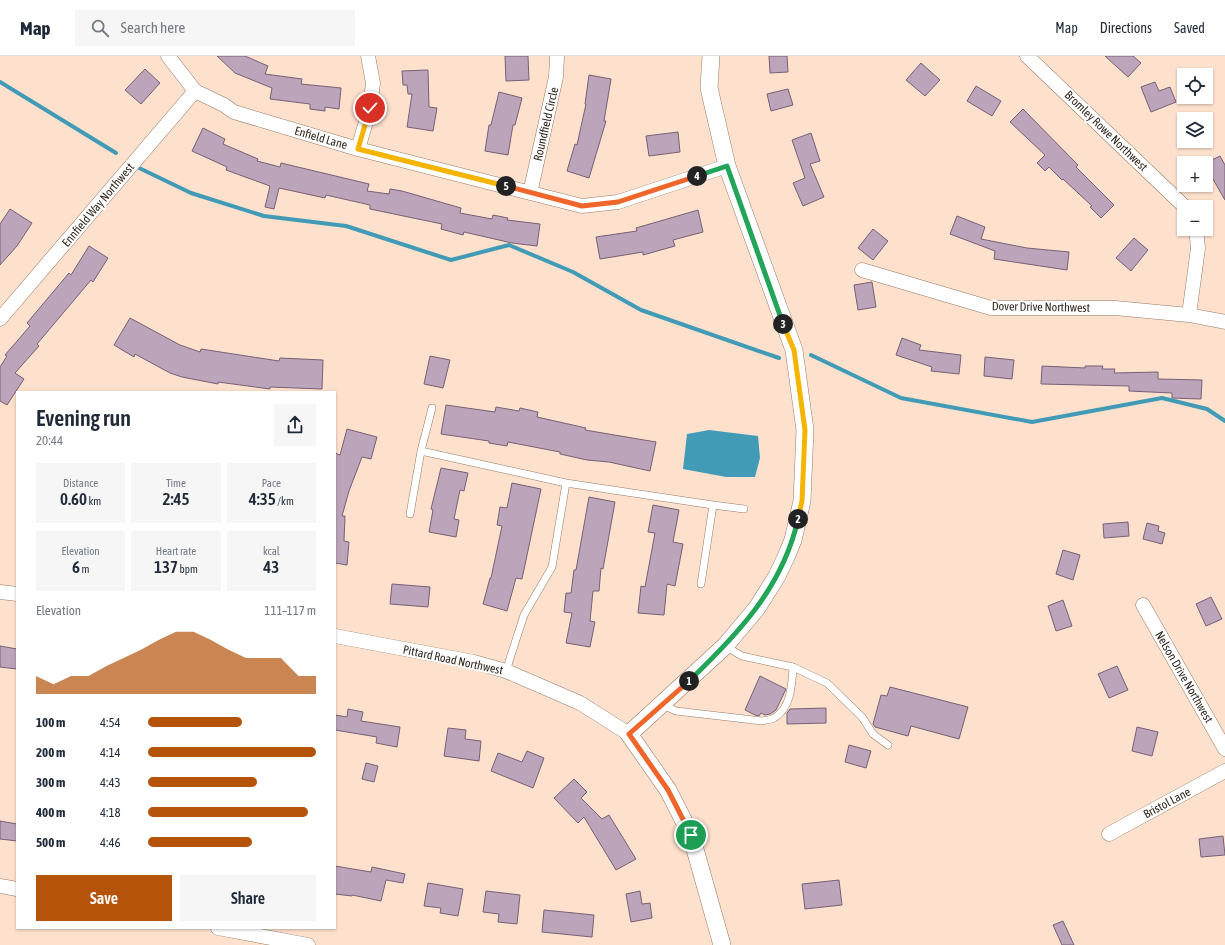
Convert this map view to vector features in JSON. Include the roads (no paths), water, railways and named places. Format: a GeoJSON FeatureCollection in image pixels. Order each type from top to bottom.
{"type":"FeatureCollection","features":[{"type":"Feature","properties":{"kind":"street","name":"Enfield Lane"},"geometry":{"type":"LineString","coordinates":[[168,56],[195,91],[224,105],[234,112],[358,149],[582,206],[612,203],[727,166]]}},
{"type":"Feature","properties":{"kind":"street"},"geometry":{"type":"LineString","coordinates":[[358,149],[370,108],[373,83],[368,56]]}},
{"type":"Feature","properties":{"kind":"street","name":"Roundfield Circle"},"geometry":{"type":"LineString","coordinates":[[530,192],[556,77],[557,56]]}},
{"type":"Feature","properties":{"kind":"street"},"geometry":{"type":"LineString","coordinates":[[712,56],[709,88],[727,166],[794,350],[803,410],[805,462],[802,501],[793,540],[786,557],[764,598],[725,646],[629,734],[668,790],[691,835],[722,945]]}},
{"type":"Feature","properties":{"kind":"street","name":"Bromley Rowe Northwest"},"geometry":{"type":"LineString","coordinates":[[1027,56],[1178,200]]}},
{"type":"Feature","properties":{"kind":"street","name":"Ennfield Way Northwest"},"geometry":{"type":"LineString","coordinates":[[0,319],[195,91]]}},
{"type":"Feature","properties":{"kind":"street"},"geometry":{"type":"LineString","coordinates":[[1189,315],[1198,248],[1197,236]]}},
{"type":"Feature","properties":{"kind":"street","name":"Dover Drive Northwest"},"geometry":{"type":"LineString","coordinates":[[862,270],[991,308],[1115,308],[1189,315],[1225,322]]}},
{"type":"Feature","properties":{"kind":"street"},"geometry":{"type":"LineString","coordinates":[[0,592],[16,594]]}},
{"type":"Feature","properties":{"kind":"street","name":"Nelson Drive Northwest"},"geometry":{"type":"LineString","coordinates":[[1143,605],[1225,749]]}},
{"type":"Feature","properties":{"kind":"street","name":"Pittard Road Northwest"},"geometry":{"type":"LineString","coordinates":[[336,636],[474,662],[506,671],[580,703],[629,734]]}},
{"type":"Feature","properties":{"kind":"street","name":"Bristol Lane"},"geometry":{"type":"LineString","coordinates":[[1109,834],[1225,771]]}},
{"type":"Feature","properties":{"kind":"street"},"geometry":{"type":"LineString","coordinates":[[0,886],[16,889]]}},
{"type":"Feature","properties":{"kind":"street"},"geometry":{"type":"LineString","coordinates":[[222,929],[267,941],[308,945]]}},
{"type":"Feature","properties":{"kind":"lane"},"geometry":{"type":"LineString","coordinates":[[410,514],[421,451],[432,408]]}},
{"type":"Feature","properties":{"kind":"lane"},"geometry":{"type":"LineString","coordinates":[[421,451],[566,483],[744,509]]}},
{"type":"Feature","properties":{"kind":"lane"},"geometry":{"type":"LineString","coordinates":[[506,671],[524,615],[552,566],[566,483]]}},
{"type":"Feature","properties":{"kind":"lane"},"geometry":{"type":"LineString","coordinates":[[701,584],[713,505]]}},
{"type":"Feature","properties":{"kind":"lane"},"geometry":{"type":"LineString","coordinates":[[725,646],[742,656],[793,667],[827,683],[862,717],[873,734],[888,745]]}},
{"type":"Feature","properties":{"kind":"lane"},"geometry":{"type":"LineString","coordinates":[[663,704],[676,711],[762,721],[774,718],[785,706],[792,692],[793,667]]}},
{"type":"Feature","properties":{"kind":"water"},"geometry":{"type":"Polygon","coordinates":[[[709,430],[758,436],[760,458],[755,477],[726,477],[683,469],[687,434],[709,430]]]}},
{"type":"Feature","properties":{"kind":"waterway"},"geometry":{"type":"LineString","coordinates":[[0,82],[116,153]]}},
{"type":"Feature","properties":{"kind":"waterway"},"geometry":{"type":"LineString","coordinates":[[137,167],[191,193],[264,216],[346,226],[451,260],[509,245],[573,272],[641,310],[779,358]]}},
{"type":"Feature","properties":{"kind":"waterway"},"geometry":{"type":"LineString","coordinates":[[811,355],[901,398],[1032,422],[1162,398],[1207,409],[1225,421]]}}]}
